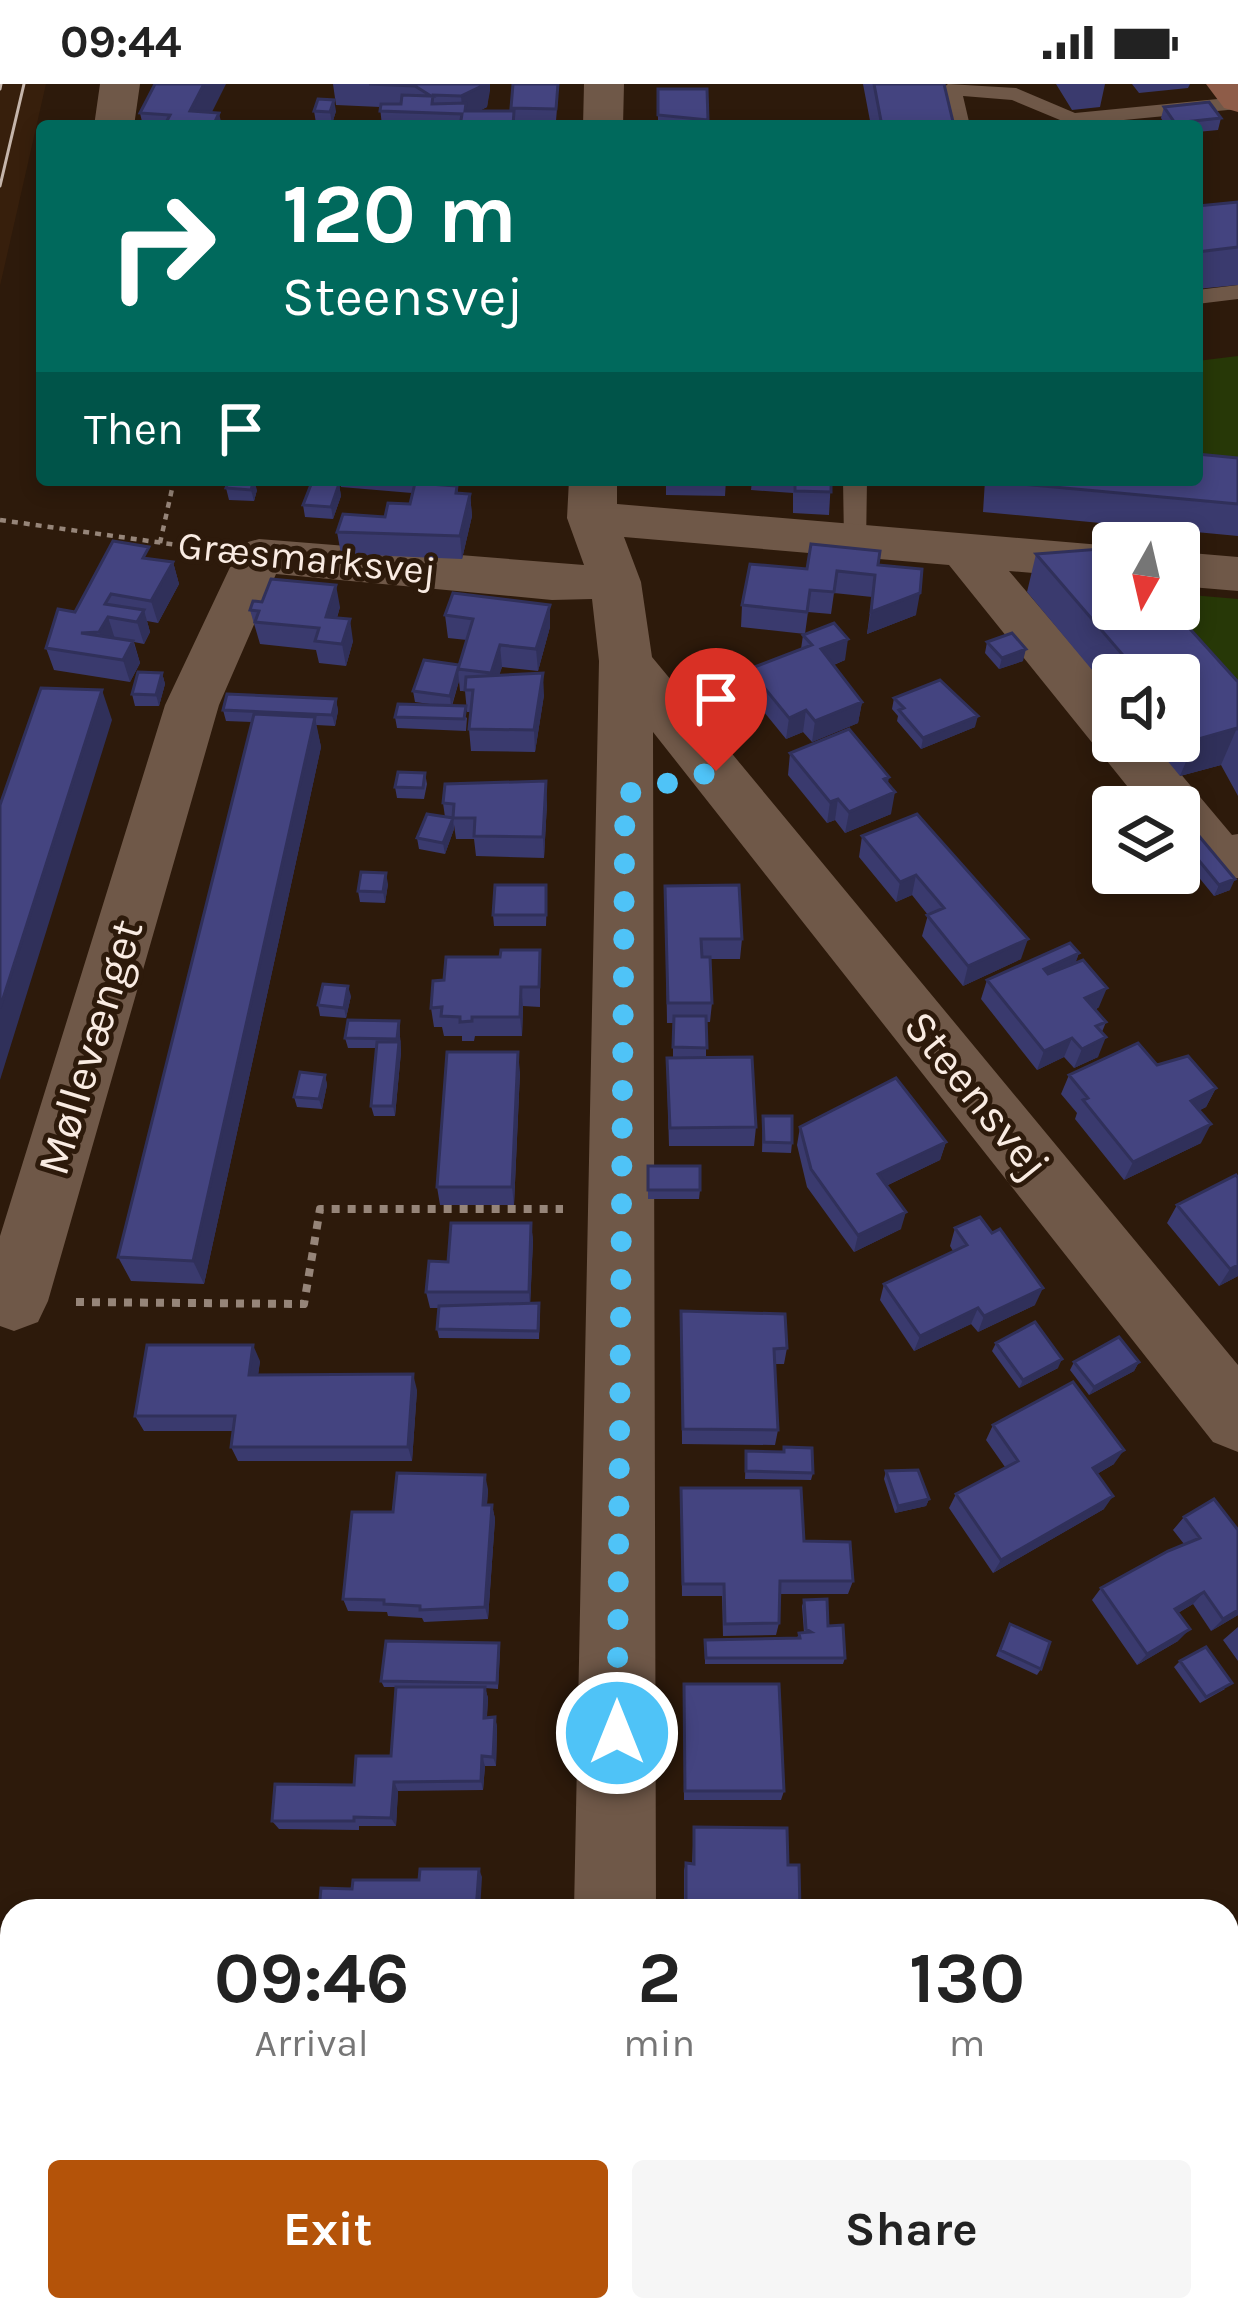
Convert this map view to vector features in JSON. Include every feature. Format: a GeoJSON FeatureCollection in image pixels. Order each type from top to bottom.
{"type":"FeatureCollection","features":[{"type":"Feature","properties":{"kind":"street"},"geometry":{"type":"LineString","coordinates":[[115,120],[120,84]]}},
{"type":"Feature","properties":{"kind":"street"},"geometry":{"type":"LineString","coordinates":[[603,120],[604,84]]}},
{"type":"Feature","properties":{"kind":"street"},"geometry":{"type":"LineString","coordinates":[[615,1899],[626,662],[615,582],[592,499],[857,540],[1092,561]]}},
{"type":"Feature","properties":{"kind":"street"},"geometry":{"type":"LineString","coordinates":[[964,550],[1092,705]]}},
{"type":"Feature","properties":{"kind":"street","name":"Græsmarksvej"},"geometry":{"type":"LineString","coordinates":[[259,556],[552,583],[615,582]]}},
{"type":"Feature","properties":{"kind":"street","name":"Møllevænget"},"geometry":{"type":"LineString","coordinates":[[14,1301],[192,705],[259,556]]}},
{"type":"Feature","properties":{"kind":"street"},"geometry":{"type":"LineString","coordinates":[[1200,570],[1238,574]]}},
{"type":"Feature","properties":{"kind":"street","name":"Steensvej"},"geometry":{"type":"LineString","coordinates":[[626,662],[1238,1419]]}},
{"type":"Feature","properties":{"kind":"street"},"geometry":{"type":"LineString","coordinates":[[1139,762],[1159,786]]}},
{"type":"Feature","properties":{"kind":"street"},"geometry":{"type":"LineString","coordinates":[[625,794],[716,771]]}},
{"type":"Feature","properties":{"kind":"street"},"geometry":{"type":"LineString","coordinates":[[1200,836],[1218,859],[1238,856]]}},
{"type":"Feature","properties":{"kind":"lane"},"geometry":{"type":"LineString","coordinates":[[959,120],[952,89],[1016,94],[1072,119],[1233,94]]}},
{"type":"Feature","properties":{"kind":"lane"},"geometry":{"type":"LineString","coordinates":[[1117,92],[1133,98],[1233,94]]}},
{"type":"Feature","properties":{"kind":"lane"},"geometry":{"type":"LineString","coordinates":[[1203,295],[1238,292]]}},
{"type":"Feature","properties":{"kind":"lane"},"geometry":{"type":"LineString","coordinates":[[855,486],[857,540]]}},
{"type":"Feature","properties":{"kind":"path"},"geometry":{"type":"LineString","coordinates":[[160,543],[173,486]]}},
{"type":"Feature","properties":{"kind":"path","name":"Græsmarksvej"},"geometry":{"type":"LineString","coordinates":[[0,520],[259,556]]}},
{"type":"Feature","properties":{"kind":"path"},"geometry":{"type":"LineString","coordinates":[[14,1301],[304,1304],[320,1209],[621,1209]]}},
{"type":"Feature","properties":{"kind":"shaded area"},"geometry":{"type":"Polygon","coordinates":[[[0,84],[46,84],[36,120],[0,286],[0,84]]]}},
{"type":"Feature","properties":{"kind":"green space"},"geometry":{"type":"Polygon","coordinates":[[[1238,356],[1238,461],[1203,458],[1203,360],[1238,356]]]}},
{"type":"Feature","properties":{"kind":"green space"},"geometry":{"type":"Polygon","coordinates":[[[1200,596],[1238,599],[1238,721],[1200,677],[1200,654],[1180,654],[1159,630],[1200,630],[1200,596]]]}},
{"type":"Feature","properties":{"kind":"building"},"geometry":{"type":"Polygon","coordinates":[[[155,84],[204,84],[190,111],[219,113],[216,120],[167,120],[170,115],[140,113],[155,84]]]}},
{"type":"Feature","properties":{"kind":"building"},"geometry":{"type":"Polygon","coordinates":[[[369,84],[486,84],[461,96],[433,95],[432,104],[466,103],[465,111],[514,111],[513,120],[380,111],[381,104],[401,104],[402,95],[431,96],[415,86],[369,84]]]}},
{"type":"Feature","properties":{"kind":"building"},"geometry":{"type":"Polygon","coordinates":[[[513,84],[558,84],[556,109],[511,108],[513,84]]]}},
{"type":"Feature","properties":{"kind":"building"},"geometry":{"type":"Polygon","coordinates":[[[874,84],[944,84],[953,120],[881,120],[874,84]]]}},
{"type":"Feature","properties":{"kind":"building"},"geometry":{"type":"Polygon","coordinates":[[[658,89],[707,89],[708,120],[658,115],[658,89]]]}},
{"type":"Feature","properties":{"kind":"building"},"geometry":{"type":"Polygon","coordinates":[[[318,99],[334,100],[330,112],[314,111],[318,99]]]}},
{"type":"Feature","properties":{"kind":"building"},"geometry":{"type":"Polygon","coordinates":[[[1209,102],[1221,118],[1173,120],[1164,107],[1209,102]]]}},
{"type":"Feature","properties":{"kind":"building"},"geometry":{"type":"Polygon","coordinates":[[[1238,202],[1238,247],[1203,251],[1203,205],[1238,202]]]}},
{"type":"Feature","properties":{"kind":"building"},"geometry":{"type":"Polygon","coordinates":[[[1203,455],[1238,458],[1238,504],[1044,486],[1203,486],[1203,455]]]}},
{"type":"Feature","properties":{"kind":"building"},"geometry":{"type":"Polygon","coordinates":[[[310,486],[338,486],[331,507],[303,505],[310,486]]]}},
{"type":"Feature","properties":{"kind":"building"},"geometry":{"type":"Polygon","coordinates":[[[414,486],[457,486],[456,493],[470,494],[460,536],[337,532],[343,514],[385,517],[388,503],[410,504],[414,486]]]}},
{"type":"Feature","properties":{"kind":"building"},"geometry":{"type":"Polygon","coordinates":[[[795,486],[831,486],[831,492],[795,491],[795,486]]]}},
{"type":"Feature","properties":{"kind":"building"},"geometry":{"type":"Polygon","coordinates":[[[113,541],[149,547],[143,558],[173,562],[151,601],[111,594],[105,604],[144,610],[137,622],[108,617],[99,632],[81,633],[133,641],[123,660],[46,648],[58,609],[75,612],[113,541]]]}},
{"type":"Feature","properties":{"kind":"building"},"geometry":{"type":"Polygon","coordinates":[[[811,544],[880,551],[878,565],[922,569],[920,593],[871,612],[875,575],[837,571],[834,592],[810,590],[807,612],[742,605],[750,564],[807,569],[811,544]]]}},
{"type":"Feature","properties":{"kind":"building"},"geometry":{"type":"Polygon","coordinates":[[[1092,550],[1092,619],[1036,554],[1092,550]]]}},
{"type":"Feature","properties":{"kind":"building"},"geometry":{"type":"Polygon","coordinates":[[[271,579],[336,585],[326,617],[350,619],[342,644],[315,641],[319,628],[255,622],[259,611],[250,610],[253,601],[262,602],[271,579]]]}},
{"type":"Feature","properties":{"kind":"building"},"geometry":{"type":"Polygon","coordinates":[[[453,593],[550,605],[536,649],[500,645],[491,673],[458,669],[473,619],[445,615],[453,593]]]}},
{"type":"Feature","properties":{"kind":"building"},"geometry":{"type":"Polygon","coordinates":[[[834,623],[848,639],[821,649],[862,702],[815,721],[806,710],[789,718],[749,669],[812,645],[803,635],[834,623]]]}},
{"type":"Feature","properties":{"kind":"building"},"geometry":{"type":"Polygon","coordinates":[[[1101,630],[1191,630],[1238,682],[1238,730],[1200,739],[1200,654],[1122,654],[1101,630]]]}},
{"type":"Feature","properties":{"kind":"building"},"geometry":{"type":"Polygon","coordinates":[[[1012,633],[1026,649],[1002,658],[987,642],[1012,633]]]}},
{"type":"Feature","properties":{"kind":"building"},"geometry":{"type":"Polygon","coordinates":[[[424,660],[459,665],[450,696],[413,691],[424,660]]]}},
{"type":"Feature","properties":{"kind":"building"},"geometry":{"type":"Polygon","coordinates":[[[138,672],[162,673],[156,695],[132,694],[138,672]]]}},
{"type":"Feature","properties":{"kind":"building"},"geometry":{"type":"Polygon","coordinates":[[[543,673],[534,730],[469,729],[473,690],[465,690],[466,677],[543,673]]]}},
{"type":"Feature","properties":{"kind":"building"},"geometry":{"type":"Polygon","coordinates":[[[940,680],[978,716],[923,738],[894,698],[940,680]]]}},
{"type":"Feature","properties":{"kind":"building"},"geometry":{"type":"Polygon","coordinates":[[[41,688],[102,690],[0,1008],[0,805],[41,688]]]}},
{"type":"Feature","properties":{"kind":"building"},"geometry":{"type":"Polygon","coordinates":[[[227,694],[336,699],[332,715],[223,710],[227,694]]]}},
{"type":"Feature","properties":{"kind":"building"},"geometry":{"type":"Polygon","coordinates":[[[398,704],[466,706],[464,719],[395,717],[398,704]]]}},
{"type":"Feature","properties":{"kind":"building"},"geometry":{"type":"Polygon","coordinates":[[[254,714],[315,717],[193,1261],[118,1257],[254,714]]]}},
{"type":"Feature","properties":{"kind":"building"},"geometry":{"type":"Polygon","coordinates":[[[849,729],[889,777],[884,779],[895,792],[849,812],[838,799],[830,802],[790,753],[849,729]]]}},
{"type":"Feature","properties":{"kind":"building"},"geometry":{"type":"Polygon","coordinates":[[[398,772],[425,773],[423,788],[395,787],[398,772]]]}},
{"type":"Feature","properties":{"kind":"building"},"geometry":{"type":"Polygon","coordinates":[[[546,781],[543,837],[474,836],[475,818],[453,818],[454,804],[443,803],[445,784],[546,781]]]}},
{"type":"Feature","properties":{"kind":"building"},"geometry":{"type":"Polygon","coordinates":[[[427,814],[453,818],[443,843],[417,838],[427,814]]]}},
{"type":"Feature","properties":{"kind":"building"},"geometry":{"type":"Polygon","coordinates":[[[917,814],[1028,939],[968,966],[927,915],[944,908],[916,875],[900,882],[862,836],[917,814]]]}},
{"type":"Feature","properties":{"kind":"building"},"geometry":{"type":"Polygon","coordinates":[[[1200,837],[1235,879],[1219,885],[1200,862],[1200,837]]]}},
{"type":"Feature","properties":{"kind":"building"},"geometry":{"type":"Polygon","coordinates":[[[361,872],[386,873],[383,892],[358,891],[361,872]]]}},
{"type":"Feature","properties":{"kind":"building"},"geometry":{"type":"Polygon","coordinates":[[[495,885],[546,885],[546,915],[493,915],[495,885]]]}},
{"type":"Feature","properties":{"kind":"building"},"geometry":{"type":"Polygon","coordinates":[[[739,885],[742,939],[701,939],[702,957],[710,957],[712,1003],[668,1003],[665,886],[739,885]]]}},
{"type":"Feature","properties":{"kind":"building"},"geometry":{"type":"Polygon","coordinates":[[[1070,943],[1079,953],[1044,969],[1048,974],[1083,960],[1107,988],[1085,998],[1106,1022],[1096,1026],[1106,1037],[1082,1049],[1072,1038],[1044,1051],[987,980],[1070,943]]]}},
{"type":"Feature","properties":{"kind":"building"},"geometry":{"type":"Polygon","coordinates":[[[501,950],[540,950],[539,987],[521,987],[520,1017],[472,1017],[472,1021],[460,1022],[460,1017],[441,1016],[442,1007],[431,1008],[433,981],[444,980],[446,957],[500,957],[501,950]]]}},
{"type":"Feature","properties":{"kind":"building"},"geometry":{"type":"Polygon","coordinates":[[[323,984],[348,986],[344,1008],[318,1005],[323,984]]]}},
{"type":"Feature","properties":{"kind":"building"},"geometry":{"type":"Polygon","coordinates":[[[674,1016],[706,1016],[707,1048],[673,1047],[674,1016]]]}},
{"type":"Feature","properties":{"kind":"building"},"geometry":{"type":"Polygon","coordinates":[[[348,1020],[399,1021],[397,1039],[345,1038],[348,1020]]]}},
{"type":"Feature","properties":{"kind":"building"},"geometry":{"type":"Polygon","coordinates":[[[377,1042],[399,1042],[393,1106],[371,1106],[377,1042]]]}},
{"type":"Feature","properties":{"kind":"building"},"geometry":{"type":"Polygon","coordinates":[[[1138,1043],[1157,1065],[1188,1056],[1216,1088],[1191,1101],[1211,1124],[1133,1162],[1069,1075],[1138,1043]]]}},
{"type":"Feature","properties":{"kind":"building"},"geometry":{"type":"Polygon","coordinates":[[[447,1052],[518,1052],[512,1187],[437,1187],[447,1052]]]}},
{"type":"Feature","properties":{"kind":"building"},"geometry":{"type":"Polygon","coordinates":[[[752,1057],[756,1127],[670,1128],[667,1058],[752,1057]]]}},
{"type":"Feature","properties":{"kind":"building"},"geometry":{"type":"Polygon","coordinates":[[[300,1072],[325,1075],[319,1099],[294,1097],[300,1072]]]}},
{"type":"Feature","properties":{"kind":"building"},"geometry":{"type":"Polygon","coordinates":[[[896,1078],[946,1142],[878,1174],[906,1212],[858,1235],[811,1169],[800,1127],[896,1078]]]}},
{"type":"Feature","properties":{"kind":"building"},"geometry":{"type":"Polygon","coordinates":[[[763,1116],[792,1116],[792,1143],[764,1142],[763,1116]]]}},
{"type":"Feature","properties":{"kind":"building"},"geometry":{"type":"Polygon","coordinates":[[[648,1166],[700,1166],[700,1190],[648,1190],[648,1166]]]}},
{"type":"Feature","properties":{"kind":"building"},"geometry":{"type":"Polygon","coordinates":[[[1236,1175],[1238,1265],[1230,1269],[1177,1205],[1236,1175]]]}},
{"type":"Feature","properties":{"kind":"building"},"geometry":{"type":"Polygon","coordinates":[[[980,1217],[992,1233],[1000,1229],[1043,1288],[984,1316],[978,1308],[920,1336],[884,1284],[967,1245],[955,1228],[980,1217]]]}},
{"type":"Feature","properties":{"kind":"building"},"geometry":{"type":"Polygon","coordinates":[[[451,1223],[531,1223],[529,1292],[426,1292],[429,1261],[448,1262],[451,1223]]]}},
{"type":"Feature","properties":{"kind":"building"},"geometry":{"type":"Polygon","coordinates":[[[539,1303],[538,1331],[437,1329],[439,1306],[539,1303]]]}},
{"type":"Feature","properties":{"kind":"building"},"geometry":{"type":"Polygon","coordinates":[[[681,1311],[785,1314],[787,1348],[774,1349],[778,1430],[683,1429],[681,1311]]]}},
{"type":"Feature","properties":{"kind":"building"},"geometry":{"type":"Polygon","coordinates":[[[1035,1322],[1062,1359],[1023,1380],[996,1343],[1035,1322]]]}},
{"type":"Feature","properties":{"kind":"building"},"geometry":{"type":"Polygon","coordinates":[[[1119,1337],[1139,1362],[1094,1387],[1074,1362],[1119,1337]]]}},
{"type":"Feature","properties":{"kind":"building"},"geometry":{"type":"Polygon","coordinates":[[[147,1345],[253,1345],[249,1375],[413,1374],[408,1447],[231,1447],[235,1416],[135,1416],[147,1345]]]}},
{"type":"Feature","properties":{"kind":"building"},"geometry":{"type":"Polygon","coordinates":[[[1073,1382],[1124,1450],[1093,1468],[1113,1496],[1001,1560],[956,1494],[1018,1461],[993,1425],[1073,1382]]]}},
{"type":"Feature","properties":{"kind":"building"},"geometry":{"type":"Polygon","coordinates":[[[784,1447],[812,1448],[813,1473],[746,1471],[746,1451],[784,1452],[784,1447]]]}},
{"type":"Feature","properties":{"kind":"building"},"geometry":{"type":"Polygon","coordinates":[[[918,1470],[929,1499],[898,1506],[886,1471],[918,1470]]]}},
{"type":"Feature","properties":{"kind":"building"},"geometry":{"type":"Polygon","coordinates":[[[397,1473],[485,1475],[483,1505],[492,1505],[485,1607],[420,1610],[420,1606],[384,1604],[384,1600],[343,1599],[352,1512],[393,1512],[397,1473]]]}},
{"type":"Feature","properties":{"kind":"building"},"geometry":{"type":"Polygon","coordinates":[[[681,1488],[801,1488],[804,1541],[850,1542],[853,1581],[780,1581],[779,1623],[725,1624],[724,1584],[683,1584],[681,1488]]]}},
{"type":"Feature","properties":{"kind":"building"},"geometry":{"type":"Polygon","coordinates":[[[1214,1499],[1238,1530],[1238,1610],[1223,1619],[1204,1592],[1175,1609],[1190,1629],[1147,1654],[1101,1588],[1200,1538],[1184,1517],[1214,1499]]]}},
{"type":"Feature","properties":{"kind":"building"},"geometry":{"type":"Polygon","coordinates":[[[827,1599],[828,1626],[843,1625],[845,1658],[706,1658],[705,1640],[800,1638],[799,1633],[811,1632],[806,1629],[804,1600],[827,1599]]]}},
{"type":"Feature","properties":{"kind":"building"},"geometry":{"type":"Polygon","coordinates":[[[1010,1624],[1050,1642],[1041,1669],[1000,1650],[1010,1624]]]}},
{"type":"Feature","properties":{"kind":"building"},"geometry":{"type":"Polygon","coordinates":[[[386,1641],[499,1643],[497,1683],[381,1681],[386,1641]]]}},
{"type":"Feature","properties":{"kind":"building"},"geometry":{"type":"Polygon","coordinates":[[[1206,1647],[1232,1683],[1206,1697],[1180,1661],[1206,1647]]]}},
{"type":"Feature","properties":{"kind":"building"},"geometry":{"type":"Polygon","coordinates":[[[684,1684],[779,1684],[784,1791],[685,1791],[684,1684]]]}},
{"type":"Feature","properties":{"kind":"building"},"geometry":{"type":"Polygon","coordinates":[[[396,1687],[485,1687],[484,1718],[495,1717],[493,1757],[482,1756],[481,1781],[394,1782],[391,1818],[272,1821],[275,1784],[354,1785],[356,1756],[391,1756],[396,1687]]]}},
{"type":"Feature","properties":{"kind":"building"},"geometry":{"type":"Polygon","coordinates":[[[694,1827],[787,1828],[788,1865],[799,1865],[800,1899],[686,1899],[686,1863],[694,1864],[694,1827]]]}},
{"type":"Feature","properties":{"kind":"building"},"geometry":{"type":"Polygon","coordinates":[[[420,1869],[479,1869],[477,1899],[320,1899],[321,1888],[352,1889],[353,1880],[419,1880],[420,1869]]]}},
{"type":"Feature","properties":{"kind":"tram line"},"geometry":{"type":"LineString","coordinates":[[0,89],[1,84]]}},
{"type":"Feature","properties":{"kind":"tram line"},"geometry":{"type":"LineString","coordinates":[[0,186],[24,84]]}},
{"type":"Feature","properties":{"kind":"route"},"geometry":{"type":"LineString","coordinates":[[617,1733],[625,794],[716,771]]}}]}
